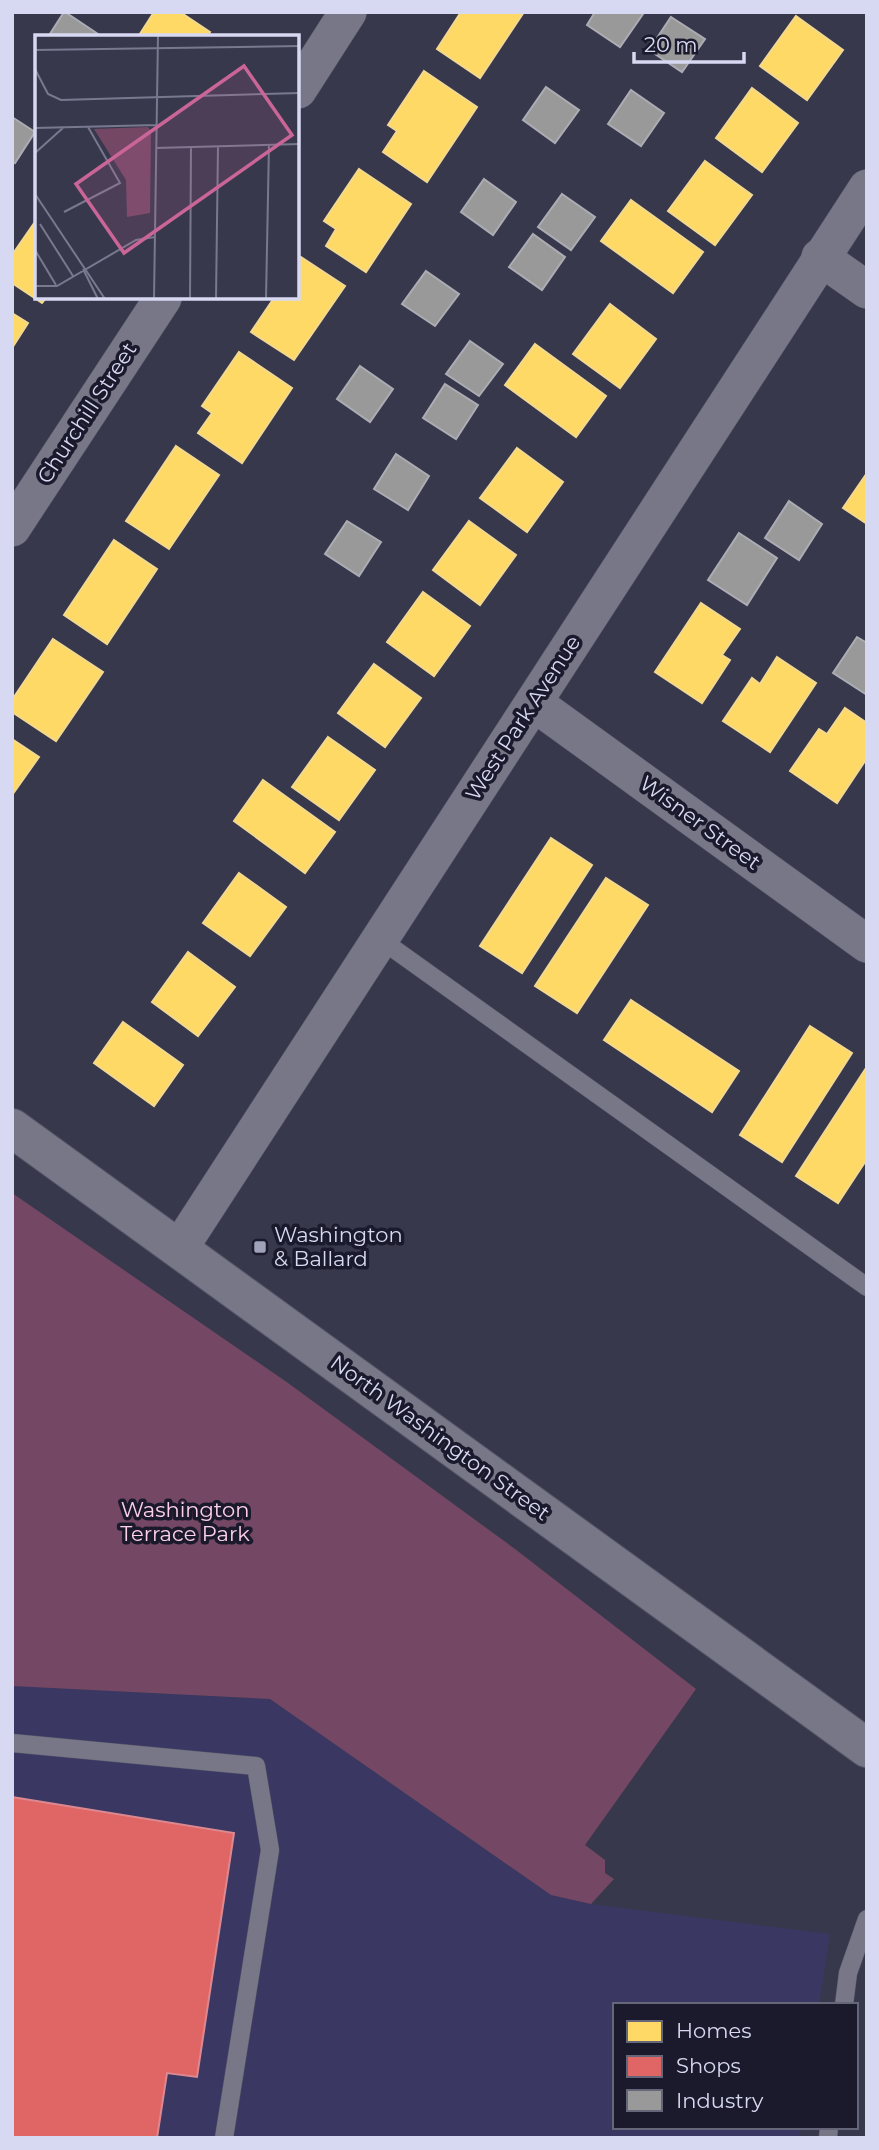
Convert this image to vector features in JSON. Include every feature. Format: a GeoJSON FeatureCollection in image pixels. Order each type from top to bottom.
{"type":"FeatureCollection","features":[{"type":"Feature","properties":{"kind":"street"},"geometry":{"type":"LineString","coordinates":[[299,88],[348,12]]}},
{"type":"Feature","properties":{"kind":"street","name":"West Park Avenue"},"geometry":{"type":"LineString","coordinates":[[179,1249],[867,188]]}},
{"type":"Feature","properties":{"kind":"street"},"geometry":{"type":"LineString","coordinates":[[820,257],[867,290]]}},
{"type":"Feature","properties":{"kind":"street","name":"Churchill Street"},"geometry":{"type":"LineString","coordinates":[[12,528],[162,299]]}},
{"type":"Feature","properties":{"kind":"street","name":"Wisner Street"},"geometry":{"type":"LineString","coordinates":[[534,702],[867,944]]}},
{"type":"Feature","properties":{"kind":"street","name":"North Washington Street"},"geometry":{"type":"LineString","coordinates":[[12,1128],[867,1748]]}},
{"type":"Feature","properties":{"kind":"lane"},"geometry":{"type":"LineString","coordinates":[[380,939],[867,1287]]}},
{"type":"Feature","properties":{"kind":"lane"},"geometry":{"type":"LineString","coordinates":[[12,1743],[256,1766],[270,1850],[224,2138]]}},
{"type":"Feature","properties":{"kind":"lane"},"geometry":{"type":"LineString","coordinates":[[844,2003],[848,1973],[867,1919]]}},
{"type":"Feature","properties":{"kind":"shaded area"},"geometry":{"type":"Polygon","coordinates":[[[12,1686],[270,1699],[551,1895],[591,1904],[830,1934],[819,2003],[613,2003],[613,2129],[801,2129],[799,2138],[12,2138],[12,1686]]]}},
{"type":"Feature","properties":{"kind":"green space","name":"Washington Terrace Park"},"geometry":{"type":"Polygon","coordinates":[[[12,1193],[288,1383],[515,1549],[696,1689],[585,1845],[605,1860],[605,1873],[614,1879],[591,1904],[551,1895],[270,1699],[12,1686],[12,1193]]]}},
{"type":"Feature","properties":{"kind":"building: Homes"},"geometry":{"type":"Polygon","coordinates":[[[154,12],[180,12],[210,32],[208,35],[139,35],[154,12]]]}},
{"type":"Feature","properties":{"kind":"building: Homes"},"geometry":{"type":"Polygon","coordinates":[[[461,12],[524,12],[480,78],[437,49],[461,12]]]}},
{"type":"Feature","properties":{"kind":"building: Homes"},"geometry":{"type":"Polygon","coordinates":[[[796,16],[843,50],[807,100],[760,66],[796,16]]]}},
{"type":"Feature","properties":{"kind":"building: Homes"},"geometry":{"type":"Polygon","coordinates":[[[424,71],[477,107],[427,182],[383,152],[397,131],[388,125],[424,71]]]}},
{"type":"Feature","properties":{"kind":"building: Homes"},"geometry":{"type":"Polygon","coordinates":[[[752,88],[798,123],[762,172],[716,138],[752,88]]]}},
{"type":"Feature","properties":{"kind":"building: Homes"},"geometry":{"type":"Polygon","coordinates":[[[705,161],[752,195],[715,245],[668,211],[705,161]]]}},
{"type":"Feature","properties":{"kind":"building: Homes"},"geometry":{"type":"Polygon","coordinates":[[[359,169],[411,204],[366,272],[326,246],[336,229],[324,221],[359,169]]]}},
{"type":"Feature","properties":{"kind":"building: Homes"},"geometry":{"type":"Polygon","coordinates":[[[631,200],[703,252],[673,293],[601,241],[631,200]]]}},
{"type":"Feature","properties":{"kind":"building: Homes"},"geometry":{"type":"Polygon","coordinates":[[[35,222],[35,298],[12,283],[12,255],[35,222]]]}},
{"type":"Feature","properties":{"kind":"building: Homes"},"geometry":{"type":"Polygon","coordinates":[[[301,257],[345,286],[294,360],[251,332],[273,299],[299,299],[301,257]]]}},
{"type":"Feature","properties":{"kind":"building: Homes"},"geometry":{"type":"Polygon","coordinates":[[[610,304],[656,339],[620,388],[573,354],[610,304]]]}},
{"type":"Feature","properties":{"kind":"building: Homes"},"geometry":{"type":"Polygon","coordinates":[[[12,313],[28,323],[12,348],[12,313]]]}},
{"type":"Feature","properties":{"kind":"building: Homes"},"geometry":{"type":"Polygon","coordinates":[[[535,344],[606,396],[576,437],[505,385],[535,344]]]}},
{"type":"Feature","properties":{"kind":"building: Homes"},"geometry":{"type":"Polygon","coordinates":[[[239,352],[292,388],[242,463],[198,433],[212,413],[202,406],[239,352]]]}},
{"type":"Feature","properties":{"kind":"building: Homes"},"geometry":{"type":"Polygon","coordinates":[[[176,446],[219,475],[169,549],[126,521],[176,446]]]}},
{"type":"Feature","properties":{"kind":"building: Homes"},"geometry":{"type":"Polygon","coordinates":[[[517,448],[563,482],[527,532],[480,498],[517,448]]]}},
{"type":"Feature","properties":{"kind":"building: Homes"},"geometry":{"type":"Polygon","coordinates":[[[867,473],[867,524],[843,508],[867,473]]]}},
{"type":"Feature","properties":{"kind":"building: Homes"},"geometry":{"type":"Polygon","coordinates":[[[469,521],[516,555],[480,605],[433,570],[469,521]]]}},
{"type":"Feature","properties":{"kind":"building: Homes"},"geometry":{"type":"Polygon","coordinates":[[[114,540],[157,569],[107,644],[64,615],[114,540]]]}},
{"type":"Feature","properties":{"kind":"building: Homes"},"geometry":{"type":"Polygon","coordinates":[[[423,592],[470,626],[434,676],[387,642],[423,592]]]}},
{"type":"Feature","properties":{"kind":"building: Homes"},"geometry":{"type":"Polygon","coordinates":[[[701,603],[740,629],[722,655],[730,660],[702,703],[655,672],[701,603]]]}},
{"type":"Feature","properties":{"kind":"building: Homes"},"geometry":{"type":"Polygon","coordinates":[[[53,639],[103,672],[56,741],[12,712],[12,700],[53,639]]]}},
{"type":"Feature","properties":{"kind":"building: Homes"},"geometry":{"type":"Polygon","coordinates":[[[777,657],[816,683],[770,752],[723,721],[752,678],[760,684],[777,657]]]}},
{"type":"Feature","properties":{"kind":"building: Homes"},"geometry":{"type":"Polygon","coordinates":[[[374,664],[421,698],[385,747],[338,713],[374,664]]]}},
{"type":"Feature","properties":{"kind":"building: Homes"},"geometry":{"type":"Polygon","coordinates":[[[845,708],[867,723],[867,758],[837,803],[790,771],[819,729],[827,734],[845,708]]]}},
{"type":"Feature","properties":{"kind":"building: Homes"},"geometry":{"type":"Polygon","coordinates":[[[328,737],[375,770],[339,820],[292,787],[328,737]]]}},
{"type":"Feature","properties":{"kind":"building: Homes"},"geometry":{"type":"Polygon","coordinates":[[[12,739],[39,757],[12,795],[12,739]]]}},
{"type":"Feature","properties":{"kind":"building: Homes"},"geometry":{"type":"Polygon","coordinates":[[[263,780],[335,832],[305,873],[234,821],[263,780]]]}},
{"type":"Feature","properties":{"kind":"building: Homes"},"geometry":{"type":"Polygon","coordinates":[[[551,838],[592,865],[522,973],[480,946],[551,838]]]}},
{"type":"Feature","properties":{"kind":"building: Homes"},"geometry":{"type":"Polygon","coordinates":[[[239,873],[286,907],[250,956],[203,923],[239,873]]]}},
{"type":"Feature","properties":{"kind":"building: Homes"},"geometry":{"type":"Polygon","coordinates":[[[606,878],[648,905],[577,1013],[535,986],[606,878]]]}},
{"type":"Feature","properties":{"kind":"building: Homes"},"geometry":{"type":"Polygon","coordinates":[[[188,952],[235,987],[198,1036],[152,1002],[188,952]]]}},
{"type":"Feature","properties":{"kind":"building: Homes"},"geometry":{"type":"Polygon","coordinates":[[[631,1000],[739,1071],[712,1112],[604,1040],[631,1000]]]}},
{"type":"Feature","properties":{"kind":"building: Homes"},"geometry":{"type":"Polygon","coordinates":[[[123,1022],[183,1065],[154,1106],[94,1063],[123,1022]]]}},
{"type":"Feature","properties":{"kind":"building: Homes"},"geometry":{"type":"Polygon","coordinates":[[[810,1026],[852,1053],[782,1162],[740,1135],[810,1026]]]}},
{"type":"Feature","properties":{"kind":"building: Homes"},"geometry":{"type":"Polygon","coordinates":[[[866,1068],[867,1159],[838,1203],[796,1176],[866,1068]]]}},
{"type":"Feature","properties":{"kind":"building: Shops"},"geometry":{"type":"Polygon","coordinates":[[[12,1797],[234,1833],[197,2077],[167,2073],[157,2138],[12,2138],[12,1797]]]}},
{"type":"Feature","properties":{"kind":"building: Industry"},"geometry":{"type":"Polygon","coordinates":[[[65,12],[100,35],[49,35],[65,12]]]}},
{"type":"Feature","properties":{"kind":"building: Industry"},"geometry":{"type":"Polygon","coordinates":[[[595,12],[643,14],[620,47],[587,25],[595,12]]]}},
{"type":"Feature","properties":{"kind":"building: Industry"},"geometry":{"type":"Polygon","coordinates":[[[671,17],[705,39],[682,72],[649,50],[671,17]]]}},
{"type":"Feature","properties":{"kind":"building: Industry"},"geometry":{"type":"Polygon","coordinates":[[[546,87],[579,110],[555,143],[523,120],[546,87]]]}},
{"type":"Feature","properties":{"kind":"building: Industry"},"geometry":{"type":"Polygon","coordinates":[[[631,90],[664,113],[641,146],[608,124],[631,90]]]}},
{"type":"Feature","properties":{"kind":"building: Industry"},"geometry":{"type":"Polygon","coordinates":[[[12,117],[35,132],[15,163],[12,161],[12,117]]]}},
{"type":"Feature","properties":{"kind":"building: Industry"},"geometry":{"type":"Polygon","coordinates":[[[484,179],[516,202],[493,235],[461,212],[484,179]]]}},
{"type":"Feature","properties":{"kind":"building: Industry"},"geometry":{"type":"Polygon","coordinates":[[[562,194],[595,217],[571,250],[538,227],[562,194]]]}},
{"type":"Feature","properties":{"kind":"building: Industry"},"geometry":{"type":"Polygon","coordinates":[[[533,234],[565,257],[542,290],[509,267],[533,234]]]}},
{"type":"Feature","properties":{"kind":"building: Industry"},"geometry":{"type":"Polygon","coordinates":[[[426,271],[459,294],[435,326],[402,304],[426,271]]]}},
{"type":"Feature","properties":{"kind":"building: Industry"},"geometry":{"type":"Polygon","coordinates":[[[470,341],[503,364],[479,396],[446,374],[470,341]]]}},
{"type":"Feature","properties":{"kind":"building: Industry"},"geometry":{"type":"Polygon","coordinates":[[[360,366],[393,389],[370,422],[337,399],[360,366]]]}},
{"type":"Feature","properties":{"kind":"building: Industry"},"geometry":{"type":"Polygon","coordinates":[[[445,384],[478,405],[456,439],[423,418],[445,384]]]}},
{"type":"Feature","properties":{"kind":"building: Industry"},"geometry":{"type":"Polygon","coordinates":[[[396,454],[429,476],[408,510],[374,489],[396,454]]]}},
{"type":"Feature","properties":{"kind":"building: Industry"},"geometry":{"type":"Polygon","coordinates":[[[789,501],[822,524],[799,560],[765,538],[789,501]]]}},
{"type":"Feature","properties":{"kind":"building: Industry"},"geometry":{"type":"Polygon","coordinates":[[[347,521],[381,542],[359,576],[325,554],[347,521]]]}},
{"type":"Feature","properties":{"kind":"building: Industry"},"geometry":{"type":"Polygon","coordinates":[[[739,533],[777,558],[747,605],[708,580],[739,533]]]}},
{"type":"Feature","properties":{"kind":"building: Industry"},"geometry":{"type":"Polygon","coordinates":[[[857,637],[867,643],[867,695],[833,673],[857,637]]]}},
{"type":"Feature","properties":{"kind":"place","name":"Washington & Ballard"},"geometry":{"type":"Point","coordinates":[260,1247]}}]}
